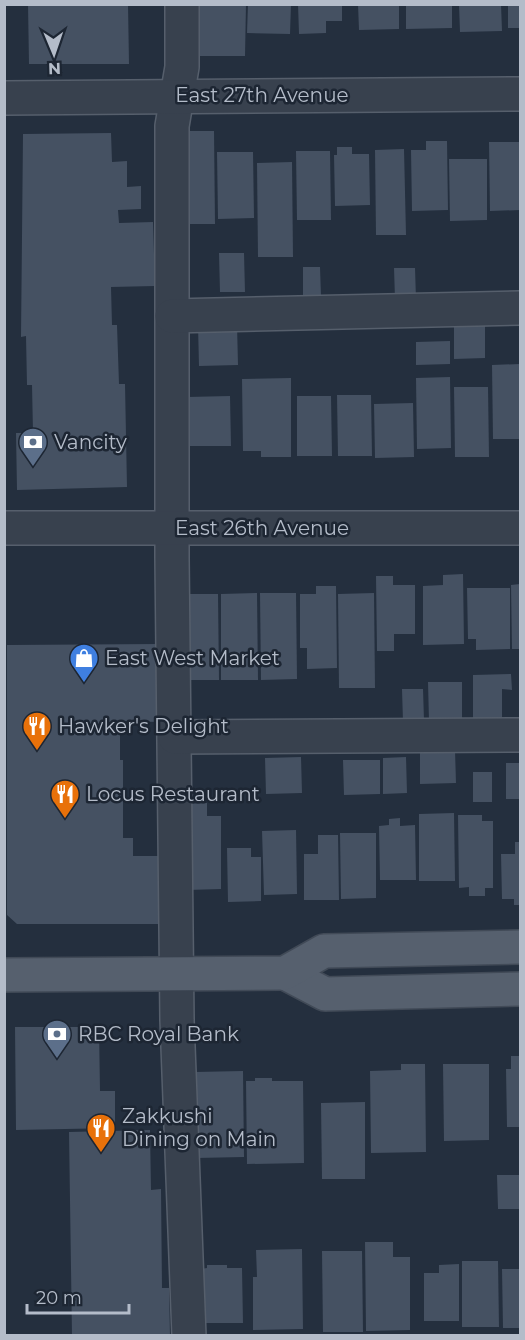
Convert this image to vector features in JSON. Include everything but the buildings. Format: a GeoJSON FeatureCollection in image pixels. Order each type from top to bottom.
{"type":"FeatureCollection","features":[{"type":"Feature","properties":{"kind":"main road"},"geometry":{"type":"LineString","coordinates":[[285,973],[324,951],[520,946]]}},
{"type":"Feature","properties":{"kind":"main road"},"geometry":{"type":"LineString","coordinates":[[4,975],[285,973],[325,994],[520,989]]}},
{"type":"Feature","properties":{"kind":"street"},"geometry":{"type":"LineString","coordinates":[[182,4],[182,67],[172,126],[172,528],[177,974],[189,1335]]}},
{"type":"Feature","properties":{"kind":"street","name":"East 27th Avenue"},"geometry":{"type":"LineString","coordinates":[[4,98],[520,94]]}},
{"type":"Feature","properties":{"kind":"street"},"geometry":{"type":"LineString","coordinates":[[172,316],[520,308]]}},
{"type":"Feature","properties":{"kind":"street","name":"East 26th Avenue"},"geometry":{"type":"LineString","coordinates":[[4,528],[520,528]]}},
{"type":"Feature","properties":{"kind":"street"},"geometry":{"type":"LineString","coordinates":[[175,737],[520,735]]}},
{"type":"Feature","properties":{"kind":"place","name":"Vancity"},"geometry":{"type":"Point","coordinates":[33,468]}},
{"type":"Feature","properties":{"kind":"place","name":"East West Market"},"geometry":{"type":"Point","coordinates":[84,684]}},
{"type":"Feature","properties":{"kind":"place","name":"Hawker's Delight"},"geometry":{"type":"Point","coordinates":[37,752]}},
{"type":"Feature","properties":{"kind":"place","name":"Locus Restaurant"},"geometry":{"type":"Point","coordinates":[65,820]}},
{"type":"Feature","properties":{"kind":"place","name":"RBC Royal Bank"},"geometry":{"type":"Point","coordinates":[57,1060]}},
{"type":"Feature","properties":{"kind":"place","name":"Zakkushi Dining on Main"},"geometry":{"type":"Point","coordinates":[101,1154]}}]}
